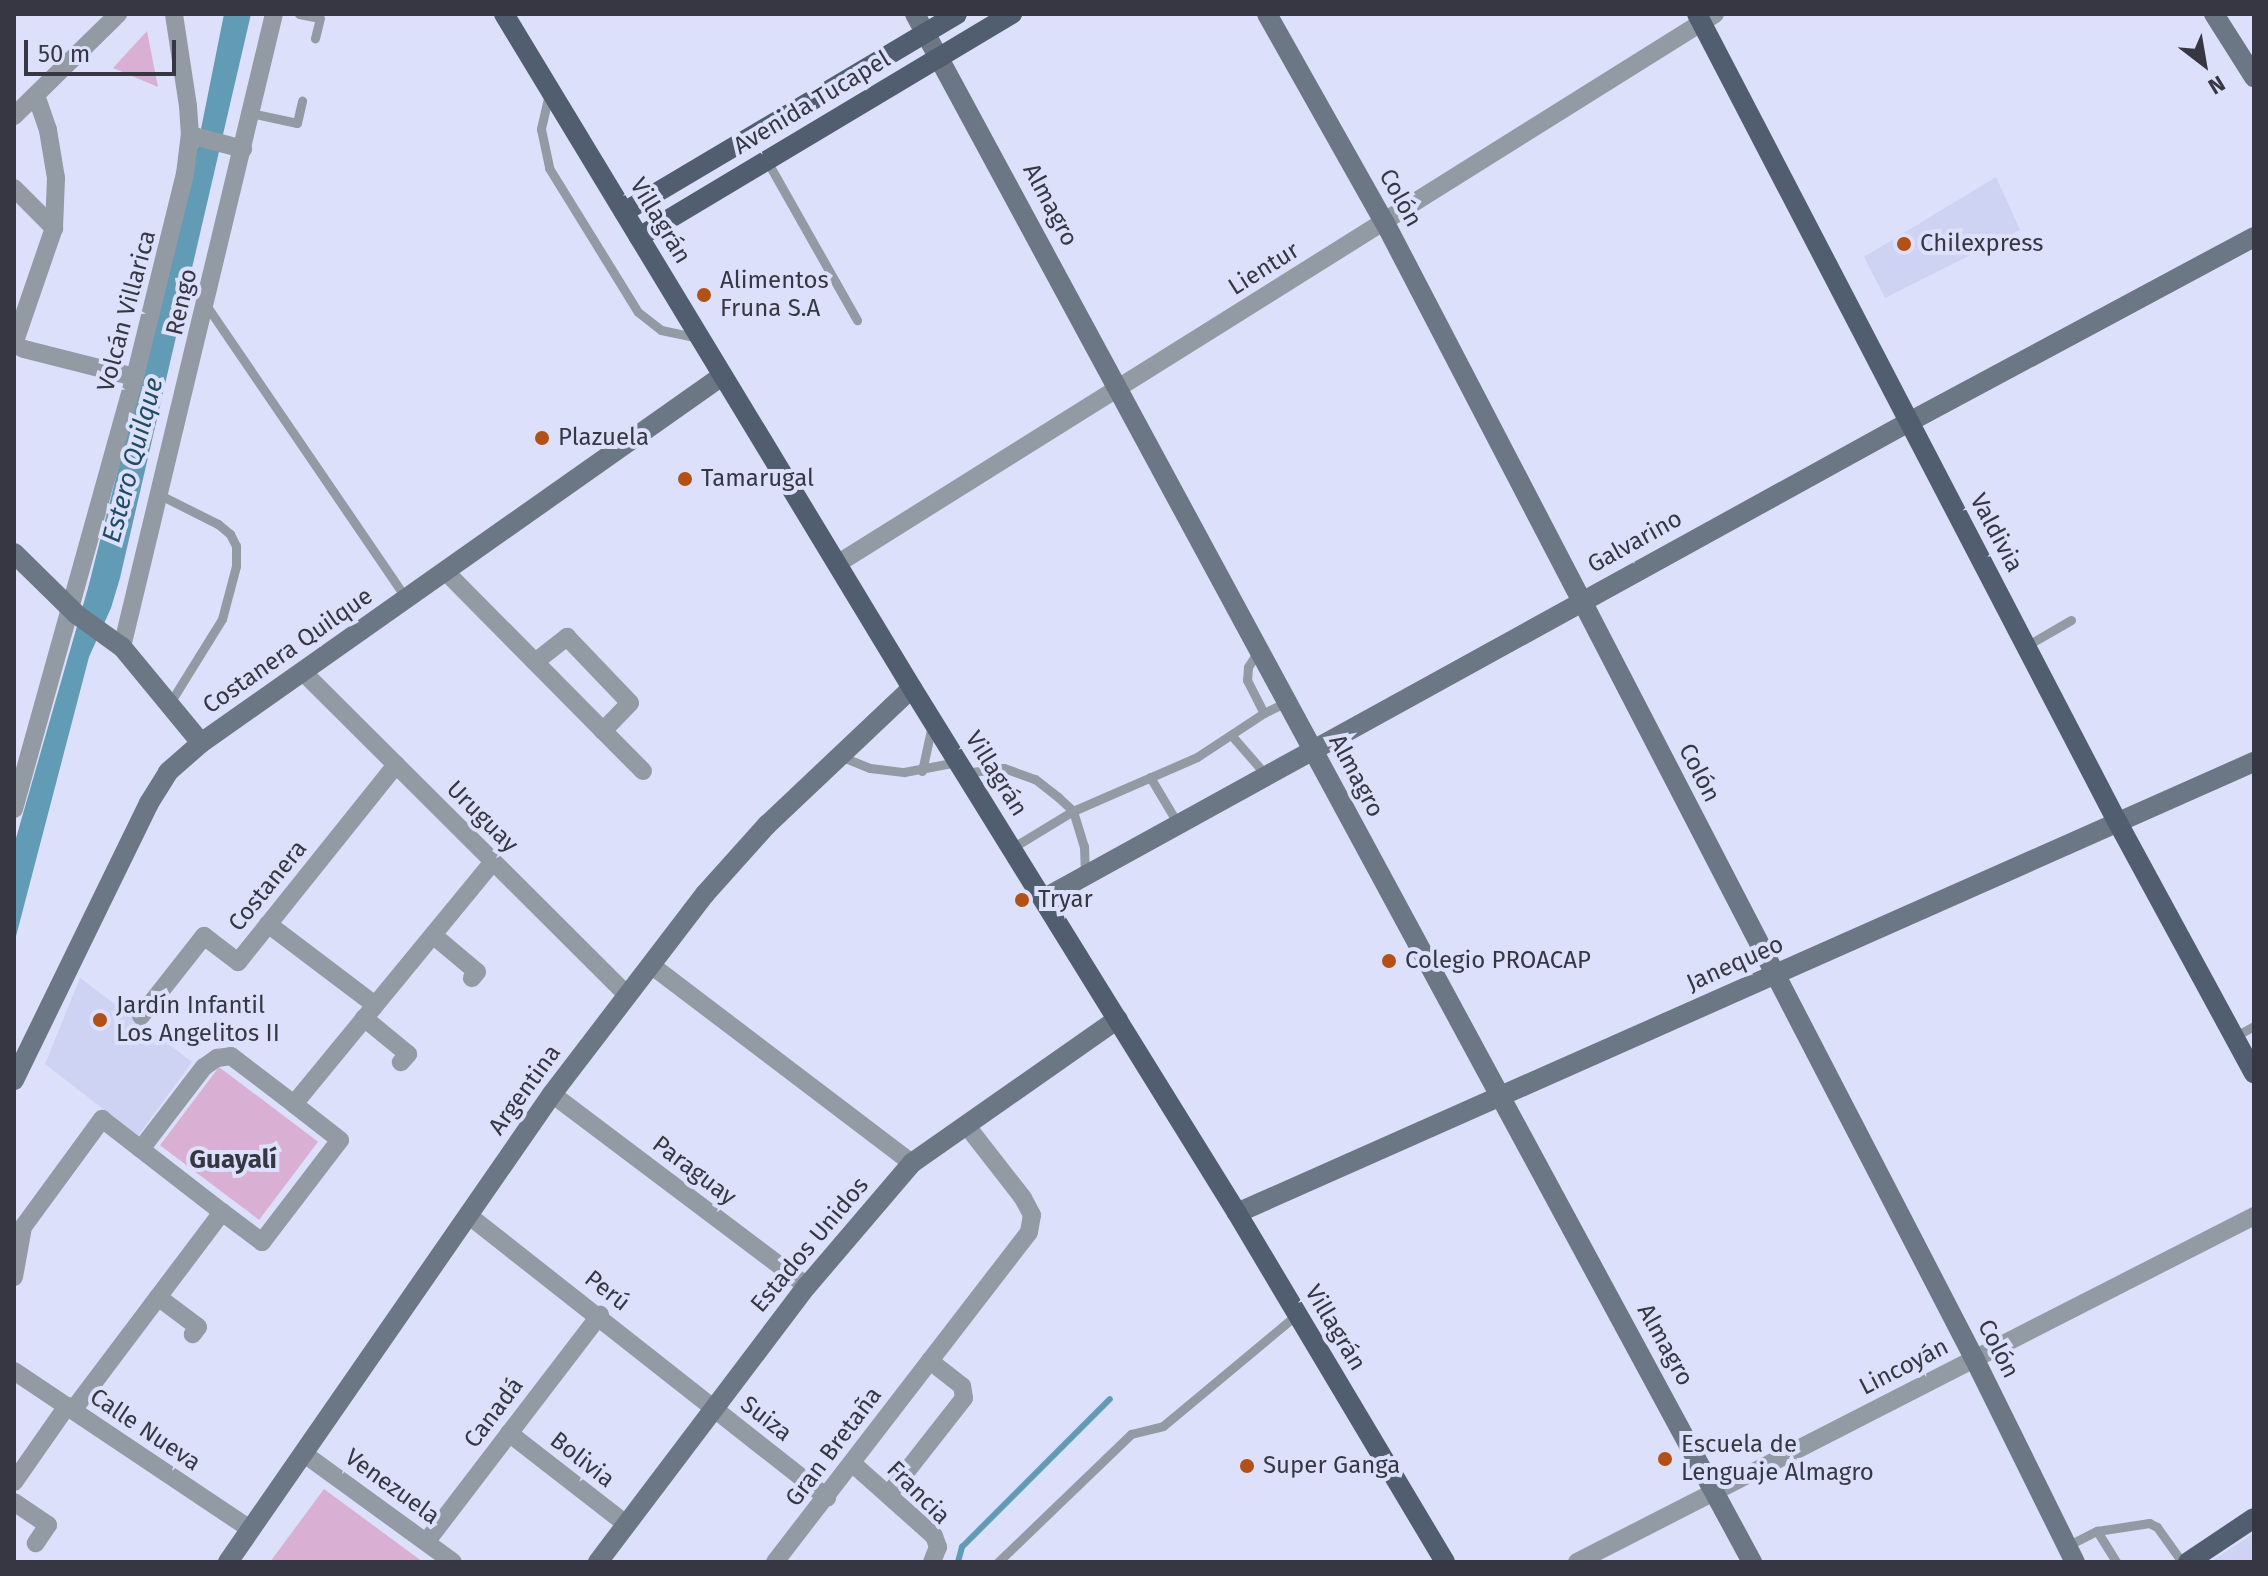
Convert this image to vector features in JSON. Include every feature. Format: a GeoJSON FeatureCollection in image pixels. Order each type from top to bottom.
{"type":"FeatureCollection","features":[{"type":"Feature","properties":{"kind":"main road","name":"Villagrán"},"geometry":{"type":"LineString","coordinates":[[504,14],[912,688],[1237,1213],[1445,1562]]}},
{"type":"Feature","properties":{"kind":"main road","name":"Avenida Tucapel"},"geometry":{"type":"LineString","coordinates":[[624,212],[957,14]]}},
{"type":"Feature","properties":{"kind":"main road","name":"Avenida Tucapel"},"geometry":{"type":"LineString","coordinates":[[639,237],[1012,14]]}},
{"type":"Feature","properties":{"kind":"main road","name":"Valdivia"},"geometry":{"type":"LineString","coordinates":[[1704,17],[1909,422],[2118,823],[2254,1074]]}},
{"type":"Feature","properties":{"kind":"main road"},"geometry":{"type":"LineString","coordinates":[[2185,1562],[2254,1518]]}},
{"type":"Feature","properties":{"kind":"street"},"geometry":{"type":"LineString","coordinates":[[14,116],[118,14]]}},
{"type":"Feature","properties":{"kind":"street","name":"Rengo"},"geometry":{"type":"LineString","coordinates":[[122,647],[206,305],[235,147],[251,113],[274,14]]}},
{"type":"Feature","properties":{"kind":"street","name":"Almagro"},"geometry":{"type":"LineString","coordinates":[[915,14],[1752,1562]]}},
{"type":"Feature","properties":{"kind":"street","name":"Colón"},"geometry":{"type":"LineString","coordinates":[[1267,14],[1385,223],[1773,976],[1974,1358],[2071,1554]]}},
{"type":"Feature","properties":{"kind":"street"},"geometry":{"type":"LineString","coordinates":[[2214,14],[2254,77]]}},
{"type":"Feature","properties":{"kind":"street","name":"Volcán Villarica"},"geometry":{"type":"LineString","coordinates":[[14,809],[135,377],[176,219],[193,136],[176,17]]}},
{"type":"Feature","properties":{"kind":"street","name":"Lientur"},"geometry":{"type":"LineString","coordinates":[[837,564],[1385,223],[1704,17]]}},
{"type":"Feature","properties":{"kind":"street"},"geometry":{"type":"LineString","coordinates":[[36,95],[48,130],[56,178],[54,228],[14,344],[135,377]]}},
{"type":"Feature","properties":{"kind":"street"},"geometry":{"type":"LineString","coordinates":[[193,136],[235,147]]}},
{"type":"Feature","properties":{"kind":"street"},"geometry":{"type":"LineString","coordinates":[[14,188],[54,228]]}},
{"type":"Feature","properties":{"kind":"street","name":"Galvarino"},"geometry":{"type":"LineString","coordinates":[[1043,899],[1909,422],[2254,237]]}},
{"type":"Feature","properties":{"kind":"street","name":"Costanera Quilque"},"geometry":{"type":"LineString","coordinates":[[14,1080],[149,803],[168,772],[201,743],[722,376]]}},
{"type":"Feature","properties":{"kind":"street"},"geometry":{"type":"LineString","coordinates":[[14,553],[72,610],[122,647],[201,743]]}},
{"type":"Feature","properties":{"kind":"street"},"geometry":{"type":"LineString","coordinates":[[446,572],[643,771]]}},
{"type":"Feature","properties":{"kind":"street"},"geometry":{"type":"LineString","coordinates":[[535,662],[567,637],[630,703],[603,731]]}},
{"type":"Feature","properties":{"kind":"street","name":"Uruguay"},"geometry":{"type":"LineString","coordinates":[[303,672],[627,995]]}},
{"type":"Feature","properties":{"kind":"street","name":"Argentina"},"geometry":{"type":"LineString","coordinates":[[228,1562],[552,1094],[627,995],[734,860],[912,688]]}},
{"type":"Feature","properties":{"kind":"street","name":"Janequeo"},"geometry":{"type":"LineString","coordinates":[[1237,1213],[2254,762]]}},
{"type":"Feature","properties":{"kind":"street","name":"Costanera"},"geometry":{"type":"LineString","coordinates":[[141,1016],[204,936],[238,962],[396,765]]}},
{"type":"Feature","properties":{"kind":"street"},"geometry":{"type":"LineString","coordinates":[[294,1104],[493,862]]}},
{"type":"Feature","properties":{"kind":"street"},"geometry":{"type":"LineString","coordinates":[[268,924],[370,1011],[408,1054],[401,1062]]}},
{"type":"Feature","properties":{"kind":"street"},"geometry":{"type":"LineString","coordinates":[[433,935],[477,972],[472,978]]}},
{"type":"Feature","properties":{"kind":"street"},"geometry":{"type":"LineString","coordinates":[[651,965],[912,1163]]}},
{"type":"Feature","properties":{"kind":"street","name":"Estados Unidos"},"geometry":{"type":"LineString","coordinates":[[598,1562],[807,1286],[912,1163],[1118,1019]]}},
{"type":"Feature","properties":{"kind":"street"},"geometry":{"type":"LineString","coordinates":[[14,1277],[23,1227],[102,1119],[222,1212],[262,1242],[340,1140],[231,1056],[217,1058],[204,1067],[141,1149]]}},
{"type":"Feature","properties":{"kind":"street","name":"Paraguay"},"geometry":{"type":"LineString","coordinates":[[552,1094],[807,1286]]}},
{"type":"Feature","properties":{"kind":"street","name":"Gran Bretaña"},"geometry":{"type":"LineString","coordinates":[[775,1562],[1029,1232],[1032,1215],[1023,1198],[967,1126]]}},
{"type":"Feature","properties":{"kind":"street"},"geometry":{"type":"LineString","coordinates":[[14,1482],[222,1212]]}},
{"type":"Feature","properties":{"kind":"street","name":"Perú"},"geometry":{"type":"LineString","coordinates":[[468,1215],[600,1315],[713,1408]]}},
{"type":"Feature","properties":{"kind":"street","name":"Lincoyán"},"geometry":{"type":"LineString","coordinates":[[1577,1562],[1714,1489],[2254,1216]]}},
{"type":"Feature","properties":{"kind":"street"},"geometry":{"type":"LineString","coordinates":[[158,1297],[198,1327],[193,1334]]}},
{"type":"Feature","properties":{"kind":"street","name":"Canadá"},"geometry":{"type":"LineString","coordinates":[[427,1541],[600,1315]]}},
{"type":"Feature","properties":{"kind":"street"},"geometry":{"type":"LineString","coordinates":[[888,1495],[964,1398],[962,1386],[930,1361]]}},
{"type":"Feature","properties":{"kind":"street","name":"Calle Nueva"},"geometry":{"type":"LineString","coordinates":[[14,1371],[250,1529]]}},
{"type":"Feature","properties":{"kind":"street","name":"Suiza"},"geometry":{"type":"LineString","coordinates":[[713,1408],[827,1497]]}},
{"type":"Feature","properties":{"kind":"street","name":"Bolivia"},"geometry":{"type":"LineString","coordinates":[[509,1433],[626,1524]]}},
{"type":"Feature","properties":{"kind":"street","name":"Venezuela"},"geometry":{"type":"LineString","coordinates":[[303,1453],[453,1562]]}},
{"type":"Feature","properties":{"kind":"street","name":"Francia"},"geometry":{"type":"LineString","coordinates":[[852,1463],[934,1536],[938,1547],[935,1560]]}},
{"type":"Feature","properties":{"kind":"street"},"geometry":{"type":"LineString","coordinates":[[14,1502],[48,1525],[36,1543]]}},
{"type":"Feature","properties":{"kind":"lane"},"geometry":{"type":"LineString","coordinates":[[299,14],[320,18],[315,38]]}},
{"type":"Feature","properties":{"kind":"lane"},"geometry":{"type":"LineString","coordinates":[[551,91],[541,129],[549,168],[638,312],[673,335],[699,338]]}},
{"type":"Feature","properties":{"kind":"lane"},"geometry":{"type":"LineString","coordinates":[[251,113],[297,123],[302,101]]}},
{"type":"Feature","properties":{"kind":"lane"},"geometry":{"type":"LineString","coordinates":[[767,161],[857,320]]}},
{"type":"Feature","properties":{"kind":"lane"},"geometry":{"type":"LineString","coordinates":[[206,305],[407,600]]}},
{"type":"Feature","properties":{"kind":"lane"},"geometry":{"type":"LineString","coordinates":[[160,495],[218,524],[230,534],[236,546],[236,566],[222,619],[170,703]]}},
{"type":"Feature","properties":{"kind":"lane"},"geometry":{"type":"LineString","coordinates":[[2026,646],[2071,620]]}},
{"type":"Feature","properties":{"kind":"lane"},"geometry":{"type":"LineString","coordinates":[[1259,650],[1248,667],[1247,680],[1264,713]]}},
{"type":"Feature","properties":{"kind":"lane"},"geometry":{"type":"LineString","coordinates":[[1012,848],[1073,811],[1197,757],[1264,713],[1287,702]]}},
{"type":"Feature","properties":{"kind":"lane"},"geometry":{"type":"LineString","coordinates":[[922,771],[933,721]]}},
{"type":"Feature","properties":{"kind":"lane"},"geometry":{"type":"LineString","coordinates":[[1232,736],[1266,775]]}},
{"type":"Feature","properties":{"kind":"lane"},"geometry":{"type":"LineString","coordinates":[[840,756],[885,771],[1004,768],[1035,779],[1073,811],[1084,846],[1085,876]]}},
{"type":"Feature","properties":{"kind":"lane"},"geometry":{"type":"LineString","coordinates":[[1150,777],[1178,824]]}},
{"type":"Feature","properties":{"kind":"lane"},"geometry":{"type":"LineString","coordinates":[[2234,1037],[2254,1026]]}},
{"type":"Feature","properties":{"kind":"lane"},"geometry":{"type":"LineString","coordinates":[[998,1562],[1131,1434],[1163,1426],[1296,1315]]}},
{"type":"Feature","properties":{"kind":"lane"},"geometry":{"type":"LineString","coordinates":[[2071,1554],[2097,1531],[2149,1523],[2157,1527],[2185,1562]]}},
{"type":"Feature","properties":{"kind":"lane"},"geometry":{"type":"LineString","coordinates":[[2097,1531],[2116,1562]]}},
{"type":"Feature","properties":{"kind":"shaded area"},"geometry":{"type":"Polygon","coordinates":[[[147,31],[158,87],[113,68],[147,31]]]}},
{"type":"Feature","properties":{"kind":"shaded area"},"geometry":{"type":"Polygon","coordinates":[[[1996,177],[2020,230],[1885,298],[1864,257],[1996,177]]]}},
{"type":"Feature","properties":{"kind":"shaded area","name":"Jardín Infantil Los Angelitos II"},"geometry":{"type":"Polygon","coordinates":[[[80,978],[192,1062],[138,1136],[45,1064],[80,978]]]}},
{"type":"Feature","properties":{"kind":"shaded area"},"geometry":{"type":"Polygon","coordinates":[[[219,1067],[318,1142],[259,1220],[160,1145],[219,1067]]]}},
{"type":"Feature","properties":{"kind":"shaded area"},"geometry":{"type":"Polygon","coordinates":[[[324,1489],[423,1562],[270,1562],[324,1489]]]}},
{"type":"Feature","properties":{"kind":"shaded area"},"geometry":{"type":"Polygon","coordinates":[[[2254,1533],[2254,1562],[2210,1562],[2254,1533]]]}},
{"type":"Feature","properties":{"kind":"water","name":"Estero Quilque"},"geometry":{"type":"Polygon","coordinates":[[[224,14],[251,14],[120,578],[111,608],[89,657],[14,944],[14,845],[88,588],[189,189],[224,14]]]}},
{"type":"Feature","properties":{"kind":"waterway"},"geometry":{"type":"LineString","coordinates":[[958,1562],[962,1547],[1110,1399]]}},
{"type":"Feature","properties":{"kind":"place","name":"Chilexpress"},"geometry":{"type":"Point","coordinates":[1904,244]}},
{"type":"Feature","properties":{"kind":"place","name":"Alimentos Fruna S.A"},"geometry":{"type":"Point","coordinates":[704,295]}},
{"type":"Feature","properties":{"kind":"place","name":"Plazuela"},"geometry":{"type":"Point","coordinates":[542,438]}},
{"type":"Feature","properties":{"kind":"place","name":"Tamarugal"},"geometry":{"type":"Point","coordinates":[685,479]}},
{"type":"Feature","properties":{"kind":"place","name":"Tryar"},"geometry":{"type":"Point","coordinates":[1022,900]}},
{"type":"Feature","properties":{"kind":"place","name":"Colegio PROACAP"},"geometry":{"type":"Point","coordinates":[1389,961]}},
{"type":"Feature","properties":{"kind":"place","name":"Jardín Infantil Los Angelitos II"},"geometry":{"type":"Point","coordinates":[100,1020]}},
{"type":"Feature","properties":{"kind":"place","name":"Escuela de Lenguaje Almagro"},"geometry":{"type":"Point","coordinates":[1665,1459]}},
{"type":"Feature","properties":{"kind":"place","name":"Super Ganga"},"geometry":{"type":"Point","coordinates":[1247,1466]}},
{"type":"Feature","properties":{"kind":"district","name":"Guayalí"},"geometry":{"type":"Point","coordinates":[233,1160]}}]}
